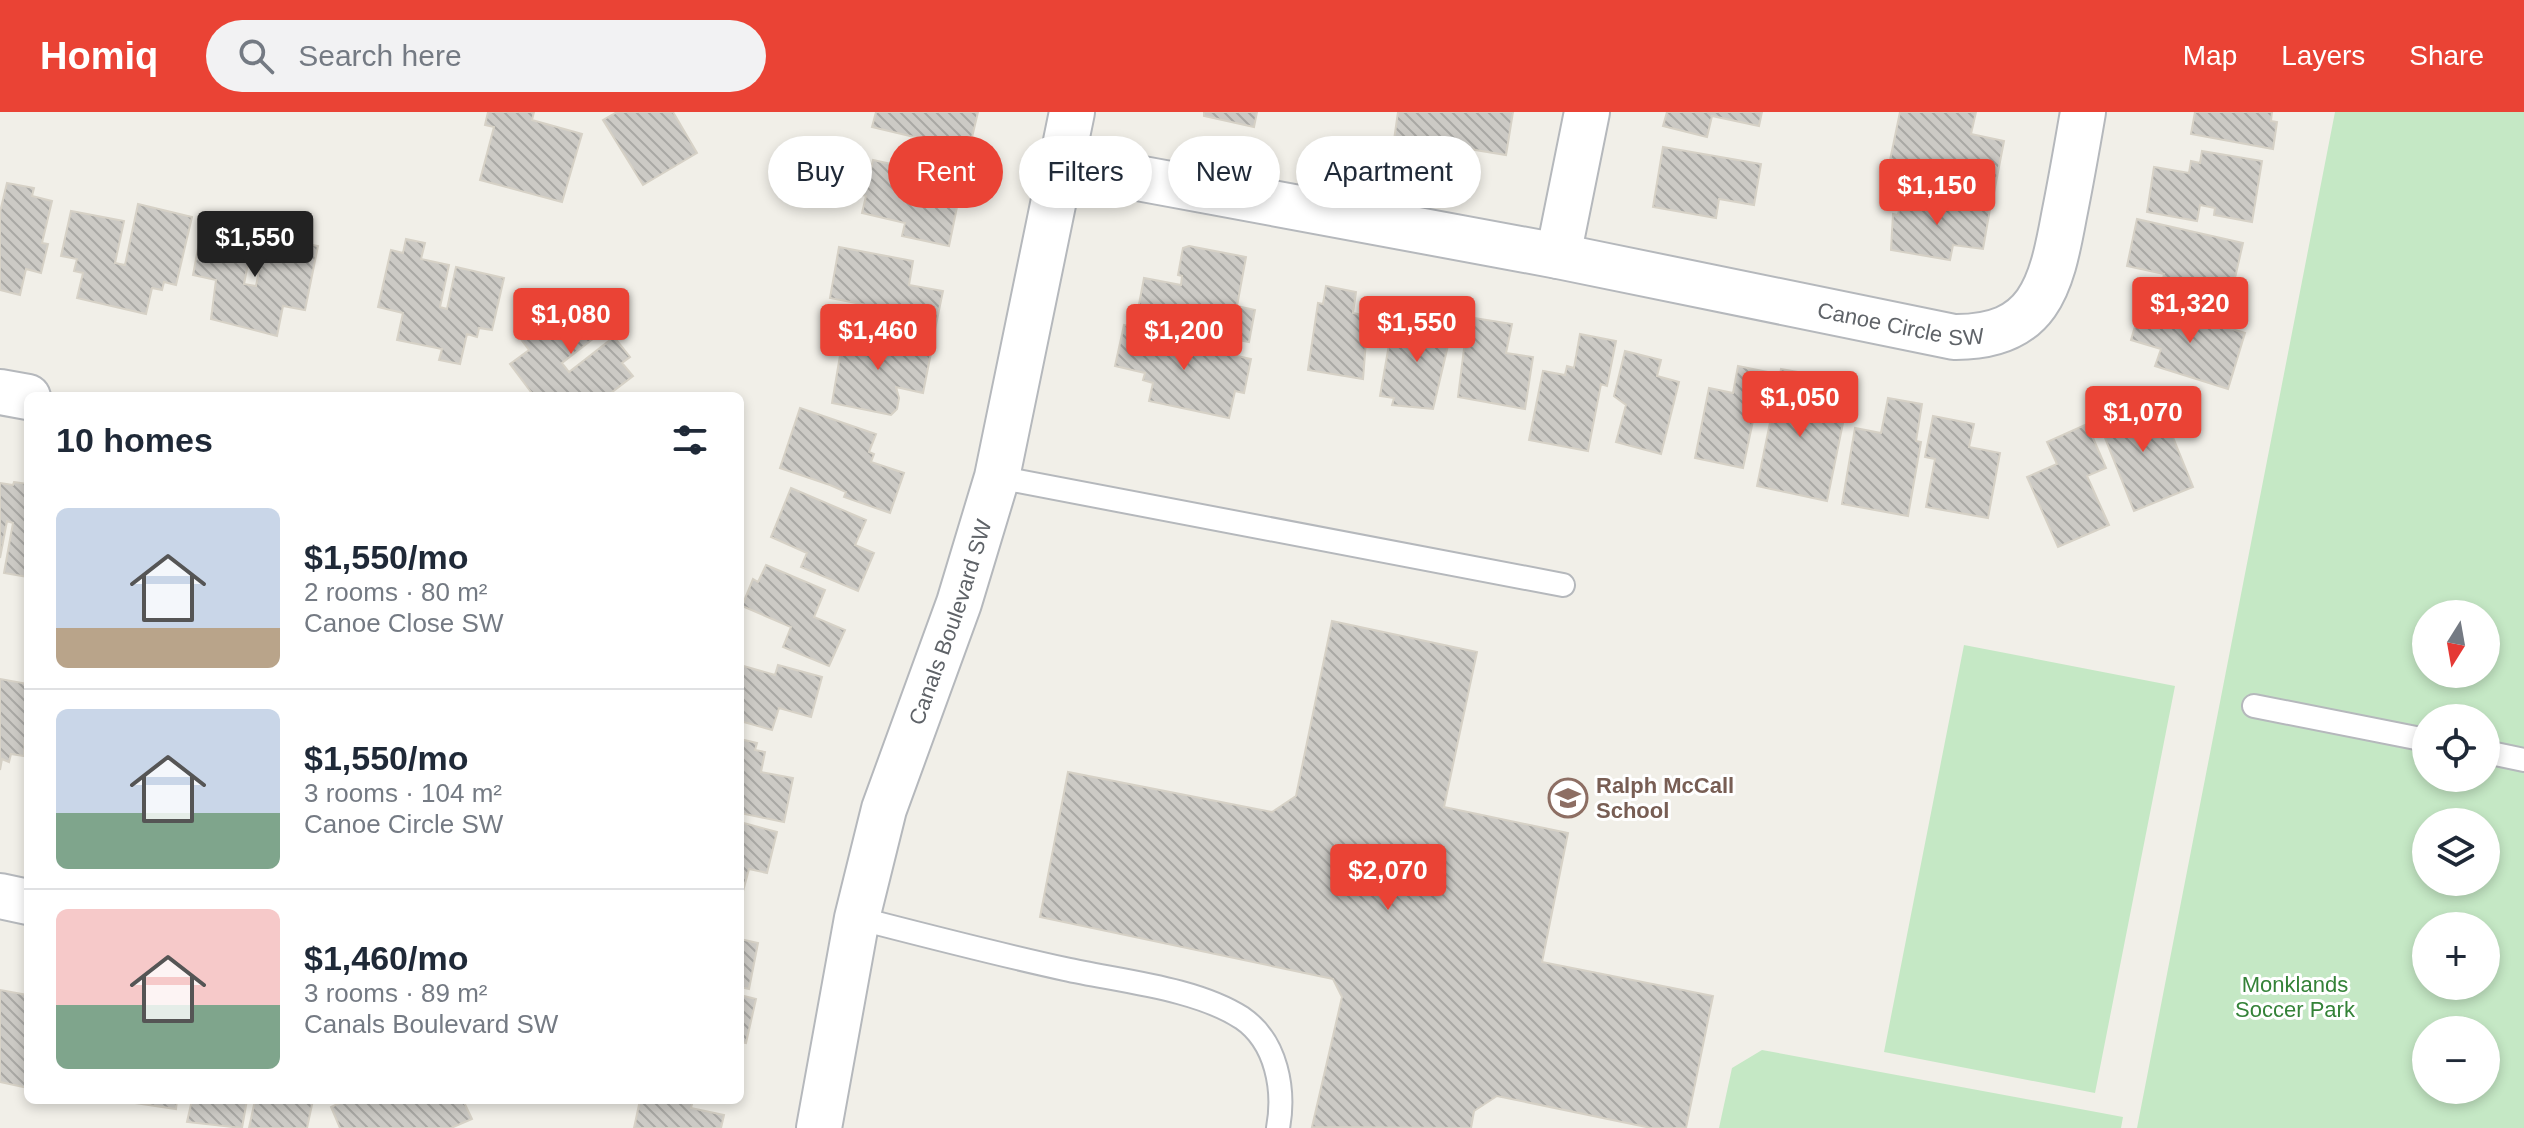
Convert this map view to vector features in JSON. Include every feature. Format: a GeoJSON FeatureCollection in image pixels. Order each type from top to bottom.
{"type":"FeatureCollection","features":[{"type":"Feature","properties":{"kind":"street","name":"Canals Boulevard SW"},"geometry":{"type":"LineString","coordinates":[[1067,136],[1072,112]]}},
{"type":"Feature","properties":{"kind":"street"},"geometry":{"type":"LineString","coordinates":[[1558,256],[1587,112]]}},
{"type":"Feature","properties":{"kind":"street","name":"Canoe Circle SW"},"geometry":{"type":"LineString","coordinates":[[1152,181],[1558,256],[1954,337],[1980,337],[2014,326],[2037,306],[2053,274],[2083,112]]}},
{"type":"Feature","properties":{"kind":"street","name":"Canals Boulevard SW"},"geometry":{"type":"LineString","coordinates":[[819,1128],[857,918],[884,809],[959,603],[997,477],[1053,208]]}},
{"type":"Feature","properties":{"kind":"street"},"geometry":{"type":"LineString","coordinates":[[0,392],[24,396]]}},
{"type":"Feature","properties":{"kind":"street"},"geometry":{"type":"LineString","coordinates":[[0,896],[24,901]]}},
{"type":"Feature","properties":{"kind":"lane"},"geometry":{"type":"LineString","coordinates":[[997,477],[1563,585]]}},
{"type":"Feature","properties":{"kind":"lane"},"geometry":{"type":"LineString","coordinates":[[2254,706],[2412,737]]}},
{"type":"Feature","properties":{"kind":"lane"},"geometry":{"type":"LineString","coordinates":[[2500,755],[2524,760]]}},
{"type":"Feature","properties":{"kind":"lane"},"geometry":{"type":"LineString","coordinates":[[857,918],[1006,957],[1195,998],[1243,1019],[1276,1064],[1283,1102],[1278,1128]]}},
{"type":"Feature","properties":{"kind":"green space","name":"Monklands Soccer Park"},"geometry":{"type":"Polygon","coordinates":[[[2335,112],[2524,112],[2524,1128],[2137,1128],[2335,112]]]}},
{"type":"Feature","properties":{"kind":"green space"},"geometry":{"type":"Polygon","coordinates":[[[1964,645],[2175,686],[2095,1093],[1884,1052],[1964,645]]]}},
{"type":"Feature","properties":{"kind":"green space"},"geometry":{"type":"Polygon","coordinates":[[[1762,1050],[2123,1117],[2121,1128],[1719,1128],[1732,1068],[1762,1050]]]}},
{"type":"Feature","properties":{"kind":"building"},"geometry":{"type":"Polygon","coordinates":[[[488,112],[534,112],[532,120],[582,134],[562,202],[480,180],[494,127],[485,125],[488,112]]]}},
{"type":"Feature","properties":{"kind":"building"},"geometry":{"type":"Polygon","coordinates":[[[617,112],[673,112],[697,153],[643,185],[603,120],[617,112]]]}},
{"type":"Feature","properties":{"kind":"building"},"geometry":{"type":"Polygon","coordinates":[[[876,112],[978,112],[972,136],[910,136],[872,127],[876,112]]]}},
{"type":"Feature","properties":{"kind":"building"},"geometry":{"type":"Polygon","coordinates":[[[1204,112],[1257,112],[1254,127],[1204,116],[1204,112]]]}},
{"type":"Feature","properties":{"kind":"building"},"geometry":{"type":"Polygon","coordinates":[[[1398,112],[1513,112],[1506,155],[1481,151],[1481,136],[1395,136],[1398,112]]]}},
{"type":"Feature","properties":{"kind":"building"},"geometry":{"type":"Polygon","coordinates":[[[1667,112],[1762,112],[1759,126],[1712,116],[1707,137],[1663,126],[1667,112]]]}},
{"type":"Feature","properties":{"kind":"building"},"geometry":{"type":"Polygon","coordinates":[[[1900,112],[1976,112],[1971,134],[2004,141],[1993,198],[1934,186],[1935,179],[1888,170],[1900,112]]]}},
{"type":"Feature","properties":{"kind":"building"},"geometry":{"type":"Polygon","coordinates":[[[2195,112],[2272,112],[2271,121],[2277,122],[2273,149],[2191,134],[2195,112]]]}},
{"type":"Feature","properties":{"kind":"building"},"geometry":{"type":"Polygon","coordinates":[[[1663,147],[1761,164],[1754,205],[1719,199],[1716,218],[1653,207],[1663,147]]]}},
{"type":"Feature","properties":{"kind":"building"},"geometry":{"type":"Polygon","coordinates":[[[2202,151],[2262,161],[2252,222],[2214,215],[2215,208],[2200,205],[2197,221],[2147,212],[2154,167],[2189,173],[2191,161],[2200,163],[2202,151]]]}},
{"type":"Feature","properties":{"kind":"building"},"geometry":{"type":"Polygon","coordinates":[[[873,160],[888,163],[888,208],[957,208],[949,246],[902,236],[905,223],[862,213],[863,208],[872,208],[873,160]]]}},
{"type":"Feature","properties":{"kind":"building"},"geometry":{"type":"Polygon","coordinates":[[[7,183],[34,188],[32,196],[52,201],[42,243],[48,244],[41,273],[26,269],[20,295],[0,290],[0,212],[7,183]]]}},
{"type":"Feature","properties":{"kind":"building"},"geometry":{"type":"Polygon","coordinates":[[[1902,194],[1990,209],[1983,249],[1953,245],[1950,260],[1891,250],[1893,214],[1898,215],[1902,194]]]}},
{"type":"Feature","properties":{"kind":"building"},"geometry":{"type":"Polygon","coordinates":[[[138,204],[192,217],[176,285],[164,282],[162,290],[152,288],[146,314],[77,298],[83,273],[74,271],[77,259],[61,256],[71,211],[124,221],[115,263],[125,265],[138,204]]]}},
{"type":"Feature","properties":{"kind":"building"},"geometry":{"type":"Polygon","coordinates":[[[2137,219],[2243,243],[2229,304],[2207,300],[2206,307],[2159,297],[2164,274],[2127,266],[2137,219]]]}},
{"type":"Feature","properties":{"kind":"building"},"geometry":{"type":"Polygon","coordinates":[[[202,227],[253,238],[244,284],[256,286],[266,236],[318,246],[305,310],[283,306],[277,336],[211,319],[216,280],[193,275],[202,227]]]}},
{"type":"Feature","properties":{"kind":"building"},"geometry":{"type":"Polygon","coordinates":[[[406,239],[425,243],[421,259],[449,265],[440,307],[447,309],[456,267],[504,278],[492,330],[479,328],[477,337],[467,334],[460,364],[439,360],[442,349],[397,340],[403,313],[378,307],[391,250],[403,253],[406,239]]]}},
{"type":"Feature","properties":{"kind":"building"},"geometry":{"type":"Polygon","coordinates":[[[1189,246],[1246,257],[1237,306],[1255,310],[1249,342],[1136,320],[1144,278],[1181,285],[1182,276],[1178,275],[1183,248],[1189,246]]]}},
{"type":"Feature","properties":{"kind":"building"},"geometry":{"type":"Polygon","coordinates":[[[839,247],[913,261],[909,285],[943,291],[934,334],[885,324],[887,309],[830,298],[839,247]]]}},
{"type":"Feature","properties":{"kind":"building"},"geometry":{"type":"Polygon","coordinates":[[[1326,286],[1356,292],[1353,313],[1368,316],[1363,379],[1308,370],[1318,303],[1323,304],[1326,286]]]}},
{"type":"Feature","properties":{"kind":"building"},"geometry":{"type":"Polygon","coordinates":[[[575,295],[607,328],[562,363],[569,372],[614,337],[630,357],[622,363],[633,376],[612,392],[531,392],[510,364],[529,350],[520,338],[575,295]]]}},
{"type":"Feature","properties":{"kind":"building"},"geometry":{"type":"Polygon","coordinates":[[[2142,302],[2245,333],[2228,389],[2155,366],[2161,349],[2131,340],[2142,302]]]}},
{"type":"Feature","properties":{"kind":"building"},"geometry":{"type":"Polygon","coordinates":[[[1416,314],[1454,320],[1433,409],[1392,405],[1394,398],[1380,396],[1390,339],[1410,343],[1416,314]]]}},
{"type":"Feature","properties":{"kind":"building"},"geometry":{"type":"Polygon","coordinates":[[[1468,317],[1512,324],[1506,353],[1533,357],[1525,409],[1458,397],[1468,317]]]}},
{"type":"Feature","properties":{"kind":"building"},"geometry":{"type":"Polygon","coordinates":[[[1124,325],[1166,334],[1165,340],[1251,359],[1244,393],[1235,391],[1229,418],[1149,401],[1153,383],[1143,380],[1145,373],[1115,366],[1124,325]]]}},
{"type":"Feature","properties":{"kind":"building"},"geometry":{"type":"Polygon","coordinates":[[[844,332],[932,348],[923,393],[896,387],[899,398],[897,409],[891,415],[832,403],[844,332]]]}},
{"type":"Feature","properties":{"kind":"building"},"geometry":{"type":"Polygon","coordinates":[[[1580,334],[1616,341],[1607,386],[1601,384],[1588,451],[1529,440],[1543,371],[1565,375],[1567,366],[1574,368],[1580,334]]]}},
{"type":"Feature","properties":{"kind":"building"},"geometry":{"type":"Polygon","coordinates":[[[1625,351],[1661,360],[1657,376],[1679,382],[1661,454],[1616,442],[1626,405],[1614,396],[1625,351]]]}},
{"type":"Feature","properties":{"kind":"building"},"geometry":{"type":"Polygon","coordinates":[[[1738,366],[1773,373],[1764,418],[1754,416],[1743,468],[1695,458],[1709,388],[1733,393],[1738,366]]]}},
{"type":"Feature","properties":{"kind":"building"},"geometry":{"type":"Polygon","coordinates":[[[1781,369],[1826,377],[1818,418],[1843,423],[1827,501],[1757,486],[1781,369]]]}},
{"type":"Feature","properties":{"kind":"building"},"geometry":{"type":"Polygon","coordinates":[[[2132,395],[2145,428],[2166,420],[2193,487],[2134,511],[2094,410],[2132,395]]]}},
{"type":"Feature","properties":{"kind":"building"},"geometry":{"type":"Polygon","coordinates":[[[1888,398],[1922,404],[1916,441],[1921,442],[1908,516],[1842,504],[1855,428],[1881,433],[1888,398]]]}},
{"type":"Feature","properties":{"kind":"building"},"geometry":{"type":"Polygon","coordinates":[[[800,408],[876,434],[869,452],[874,454],[871,462],[904,473],[890,513],[844,497],[846,492],[830,485],[780,468],[800,408]]]}},
{"type":"Feature","properties":{"kind":"building"},"geometry":{"type":"Polygon","coordinates":[[[1933,416],[1974,424],[1969,447],[2000,453],[1988,518],[1926,507],[1935,459],[1925,457],[1933,416]]]}},
{"type":"Feature","properties":{"kind":"building"},"geometry":{"type":"Polygon","coordinates":[[[2087,424],[2106,468],[2087,476],[2109,525],[2058,547],[2027,477],[2057,464],[2047,442],[2087,424]]]}},
{"type":"Feature","properties":{"kind":"building"},"geometry":{"type":"Polygon","coordinates":[[[14,482],[24,483],[24,576],[4,573],[13,523],[7,521],[0,558],[0,483],[13,485],[14,482]]]}},
{"type":"Feature","properties":{"kind":"building"},"geometry":{"type":"Polygon","coordinates":[[[791,488],[866,520],[855,545],[874,553],[858,591],[801,567],[807,553],[771,537],[791,488]]]}},
{"type":"Feature","properties":{"kind":"building"},"geometry":{"type":"Polygon","coordinates":[[[766,565],[825,590],[814,617],[845,630],[829,666],[783,647],[791,627],[744,607],[753,579],[758,582],[766,565]]]}},
{"type":"Feature","properties":{"kind":"building"},"geometry":{"type":"Polygon","coordinates":[[[1332,621],[1477,652],[1444,807],[1568,833],[1542,962],[1713,996],[1686,1128],[1651,1128],[1497,1096],[1474,1111],[1471,1128],[1312,1127],[1342,997],[1333,979],[1040,917],[1068,772],[1272,812],[1296,796],[1332,621]]]}},
{"type":"Feature","properties":{"kind":"building"},"geometry":{"type":"Polygon","coordinates":[[[778,665],[822,677],[811,717],[779,708],[772,730],[744,722],[744,666],[775,675],[778,665]]]}},
{"type":"Feature","properties":{"kind":"building"},"geometry":{"type":"Polygon","coordinates":[[[0,679],[24,683],[24,756],[11,754],[9,762],[2,759],[0,770],[0,679]]]}},
{"type":"Feature","properties":{"kind":"building"},"geometry":{"type":"Polygon","coordinates":[[[744,740],[757,743],[755,750],[765,752],[761,772],[793,778],[784,822],[744,814],[744,740]]]}},
{"type":"Feature","properties":{"kind":"building"},"geometry":{"type":"Polygon","coordinates":[[[744,823],[777,832],[767,873],[749,869],[744,888],[744,823]]]}},
{"type":"Feature","properties":{"kind":"building"},"geometry":{"type":"Polygon","coordinates":[[[744,940],[758,943],[749,989],[744,988],[744,940]]]}},
{"type":"Feature","properties":{"kind":"building"},"geometry":{"type":"Polygon","coordinates":[[[0,990],[24,994],[24,1087],[0,1082],[0,990]]]}},
{"type":"Feature","properties":{"kind":"building"},"geometry":{"type":"Polygon","coordinates":[[[744,996],[756,999],[744,1043],[744,996]]]}},
{"type":"Feature","properties":{"kind":"building"},"geometry":{"type":"Polygon","coordinates":[[[142,1104],[177,1104],[176,1109],[142,1104]]]}},
{"type":"Feature","properties":{"kind":"building"},"geometry":{"type":"Polygon","coordinates":[[[191,1104],[246,1104],[242,1128],[187,1122],[191,1104]]]}},
{"type":"Feature","properties":{"kind":"building"},"geometry":{"type":"Polygon","coordinates":[[[254,1104],[312,1104],[307,1128],[249,1128],[254,1104]]]}},
{"type":"Feature","properties":{"kind":"building"},"geometry":{"type":"Polygon","coordinates":[[[337,1104],[465,1104],[472,1119],[451,1128],[340,1128],[331,1107],[337,1104]]]}},
{"type":"Feature","properties":{"kind":"building"},"geometry":{"type":"Polygon","coordinates":[[[639,1104],[692,1104],[691,1108],[724,1115],[721,1128],[634,1128],[639,1104]]]}},
{"type":"Feature","properties":{"kind":"place","name":"Ralph McCall School"},"geometry":{"type":"Point","coordinates":[1568,798]}}]}
